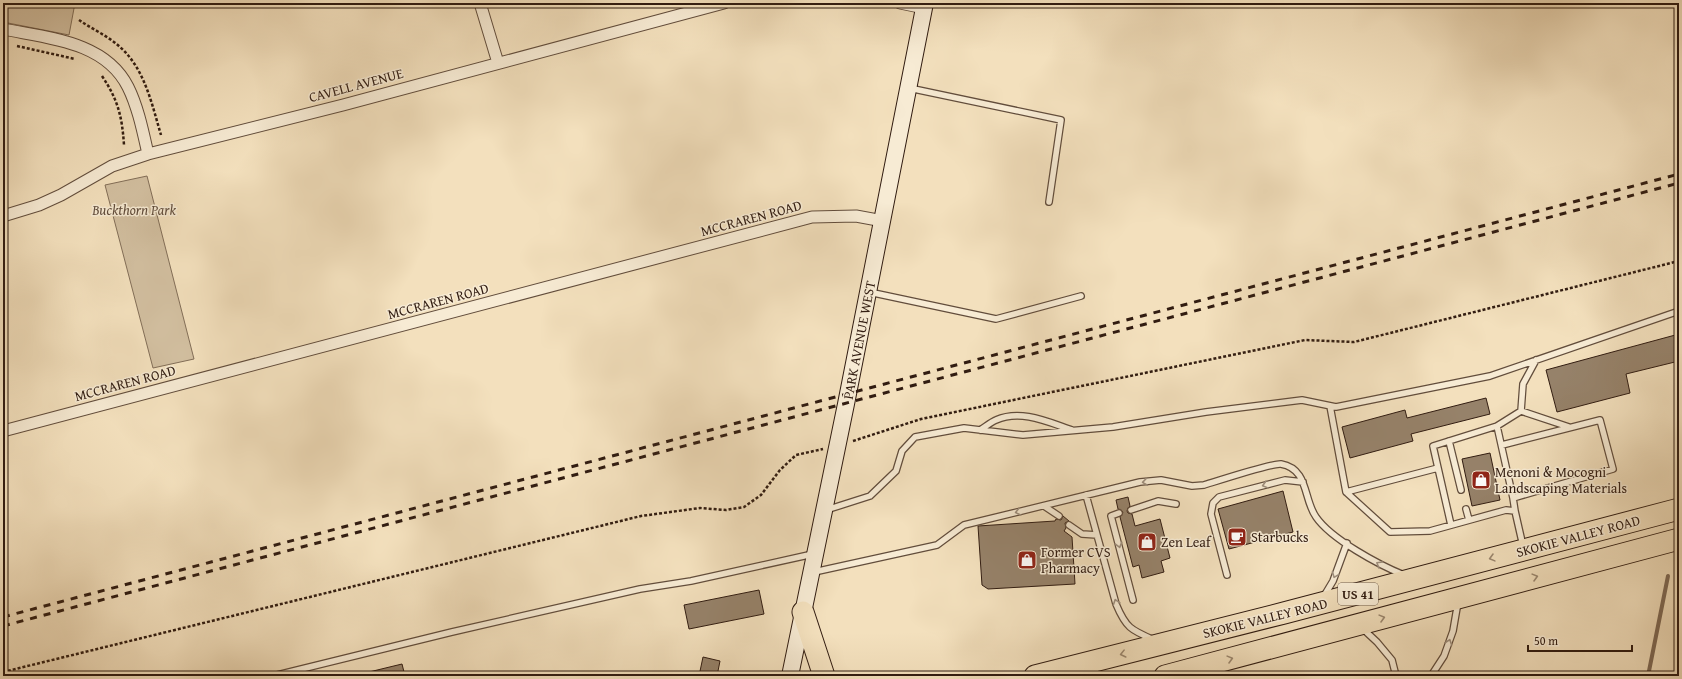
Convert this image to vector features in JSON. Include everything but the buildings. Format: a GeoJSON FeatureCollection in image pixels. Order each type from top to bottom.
{"type":"FeatureCollection","features":[{"type":"Feature","properties":{"kind":"highway","name":"SKOKIE VALLEY ROAD"},"geometry":{"type":"LineString","coordinates":[[1036,676],[1319,604],[1679,509]]}},
{"type":"Feature","properties":{"kind":"highway","name":"SKOKIE VALLEY ROAD"},"geometry":{"type":"LineString","coordinates":[[1168,676],[1357,624],[1670,543]]}},
{"type":"Feature","properties":{"kind":"highway"},"geometry":{"type":"LineString","coordinates":[[803,612],[824,676]]}},
{"type":"Feature","properties":{"kind":"street"},"geometry":{"type":"LineString","coordinates":[[480,3],[498,63]]}},
{"type":"Feature","properties":{"kind":"street"},"geometry":{"type":"LineString","coordinates":[[900,3],[924,5]]}},
{"type":"Feature","properties":{"kind":"street","name":"CAVELL AVENUE"},"geometry":{"type":"LineString","coordinates":[[3,216],[39,205],[61,195],[112,166],[148,154],[343,105],[717,4]]}},
{"type":"Feature","properties":{"kind":"street","name":"PARK AVENUE WEST"},"geometry":{"type":"LineString","coordinates":[[790,676],[883,221],[924,5]]}},
{"type":"Feature","properties":{"kind":"street"},"geometry":{"type":"LineString","coordinates":[[3,29],[78,46],[92,51],[107,60],[119,72],[128,87],[148,154]]}},
{"type":"Feature","properties":{"kind":"street","name":"MCCRAREN ROAD"},"geometry":{"type":"LineString","coordinates":[[3,431],[812,217],[856,216],[883,221]]}},
{"type":"Feature","properties":{"kind":"lane"},"geometry":{"type":"LineString","coordinates":[[908,88],[1061,120],[1049,202]]}},
{"type":"Feature","properties":{"kind":"lane"},"geometry":{"type":"LineString","coordinates":[[868,292],[996,319],[1081,296]]}},
{"type":"Feature","properties":{"kind":"lane"},"geometry":{"type":"LineString","coordinates":[[824,511],[870,496],[896,471],[902,451],[915,436],[964,428],[1023,435],[1113,427],[1206,412],[1302,400],[1336,407],[1490,376],[1679,311]]}},
{"type":"Feature","properties":{"kind":"lane"},"geometry":{"type":"LineString","coordinates":[[1521,411],[1523,384],[1536,360]]}},
{"type":"Feature","properties":{"kind":"lane"},"geometry":{"type":"LineString","coordinates":[[1330,406],[1346,492],[1390,532],[1430,531],[1506,510],[1515,511]]}},
{"type":"Feature","properties":{"kind":"lane"},"geometry":{"type":"LineString","coordinates":[[1451,525],[1433,446],[1497,426],[1521,411]]}},
{"type":"Feature","properties":{"kind":"lane"},"geometry":{"type":"LineString","coordinates":[[1521,411],[1569,427]]}},
{"type":"Feature","properties":{"kind":"lane"},"geometry":{"type":"LineString","coordinates":[[980,430],[996,420],[1017,414],[1048,421],[1074,430]]}},
{"type":"Feature","properties":{"kind":"lane"},"geometry":{"type":"LineString","coordinates":[[1502,444],[1600,420],[1613,468],[1513,498]]}},
{"type":"Feature","properties":{"kind":"lane"},"geometry":{"type":"LineString","coordinates":[[1497,426],[1524,550]]}},
{"type":"Feature","properties":{"kind":"lane"},"geometry":{"type":"LineString","coordinates":[[1449,441],[1461,490]]}},
{"type":"Feature","properties":{"kind":"lane"},"geometry":{"type":"LineString","coordinates":[[811,572],[937,544],[964,525],[1140,482],[1161,480],[1192,486],[1204,485],[1279,464],[1292,467],[1303,482],[1315,516],[1326,530],[1383,566],[1414,579]]}},
{"type":"Feature","properties":{"kind":"lane"},"geometry":{"type":"LineString","coordinates":[[1346,492],[1438,468]]}},
{"type":"Feature","properties":{"kind":"lane"},"geometry":{"type":"LineString","coordinates":[[1227,575],[1211,514],[1213,503],[1219,497],[1285,480],[1303,482]]}},
{"type":"Feature","properties":{"kind":"lane"},"geometry":{"type":"LineString","coordinates":[[1086,495],[1116,604],[1123,620],[1132,631],[1164,644]]}},
{"type":"Feature","properties":{"kind":"lane"},"geometry":{"type":"LineString","coordinates":[[1131,510],[1158,501],[1176,504]]}},
{"type":"Feature","properties":{"kind":"lane"},"geometry":{"type":"LineString","coordinates":[[1044,506],[1059,516]]}},
{"type":"Feature","properties":{"kind":"lane"},"geometry":{"type":"LineString","coordinates":[[1466,509],[1469,520]]}},
{"type":"Feature","properties":{"kind":"lane"},"geometry":{"type":"LineString","coordinates":[[1120,513],[1111,516],[1133,600]]}},
{"type":"Feature","properties":{"kind":"lane"},"geometry":{"type":"LineString","coordinates":[[1069,525],[1082,534],[1097,535]]}},
{"type":"Feature","properties":{"kind":"lane"},"geometry":{"type":"LineString","coordinates":[[1319,604],[1333,580],[1347,543]]}},
{"type":"Feature","properties":{"kind":"lane"},"geometry":{"type":"LineString","coordinates":[[273,676],[452,632],[640,589],[690,581],[815,553]]}},
{"type":"Feature","properties":{"kind":"lane"},"geometry":{"type":"LineString","coordinates":[[1431,676],[1444,656],[1453,631],[1459,598]]}},
{"type":"Feature","properties":{"kind":"lane"},"geometry":{"type":"LineString","coordinates":[[1357,624],[1377,642],[1392,660],[1396,676]]}},
{"type":"Feature","properties":{"kind":"path"},"geometry":{"type":"LineString","coordinates":[[12,45],[81,61]]}},
{"type":"Feature","properties":{"kind":"path"},"geometry":{"type":"LineString","coordinates":[[101,73],[111,88],[120,112],[124,145]]}},
{"type":"Feature","properties":{"kind":"green space"},"geometry":{"type":"Polygon","coordinates":[[[3,3],[75,3],[69,35],[3,22],[3,3]]]}},
{"type":"Feature","properties":{"kind":"green space","name":"Buckthorn Park"},"geometry":{"type":"Polygon","coordinates":[[[147,176],[194,359],[153,368],[105,185],[147,176]]]}},
{"type":"Feature","properties":{"kind":"waterway"},"geometry":{"type":"LineString","coordinates":[[1648,676],[1668,576]]}},
{"type":"Feature","properties":{"kind":"railway"},"geometry":{"type":"LineString","coordinates":[[3,617],[1679,174]]}},
{"type":"Feature","properties":{"kind":"railway"},"geometry":{"type":"LineString","coordinates":[[3,626],[1679,183]]}},
{"type":"Feature","properties":{"kind":"place","name":"Menoni & Mocogni Landscaping Materials"},"geometry":{"type":"Point","coordinates":[1481,480]}},
{"type":"Feature","properties":{"kind":"place","name":"Starbucks"},"geometry":{"type":"Point","coordinates":[1237,537]}},
{"type":"Feature","properties":{"kind":"place","name":"Zen Leaf"},"geometry":{"type":"Point","coordinates":[1147,542]}},
{"type":"Feature","properties":{"kind":"place","name":"Former CVS Pharmacy"},"geometry":{"type":"Point","coordinates":[1027,560]}}]}
